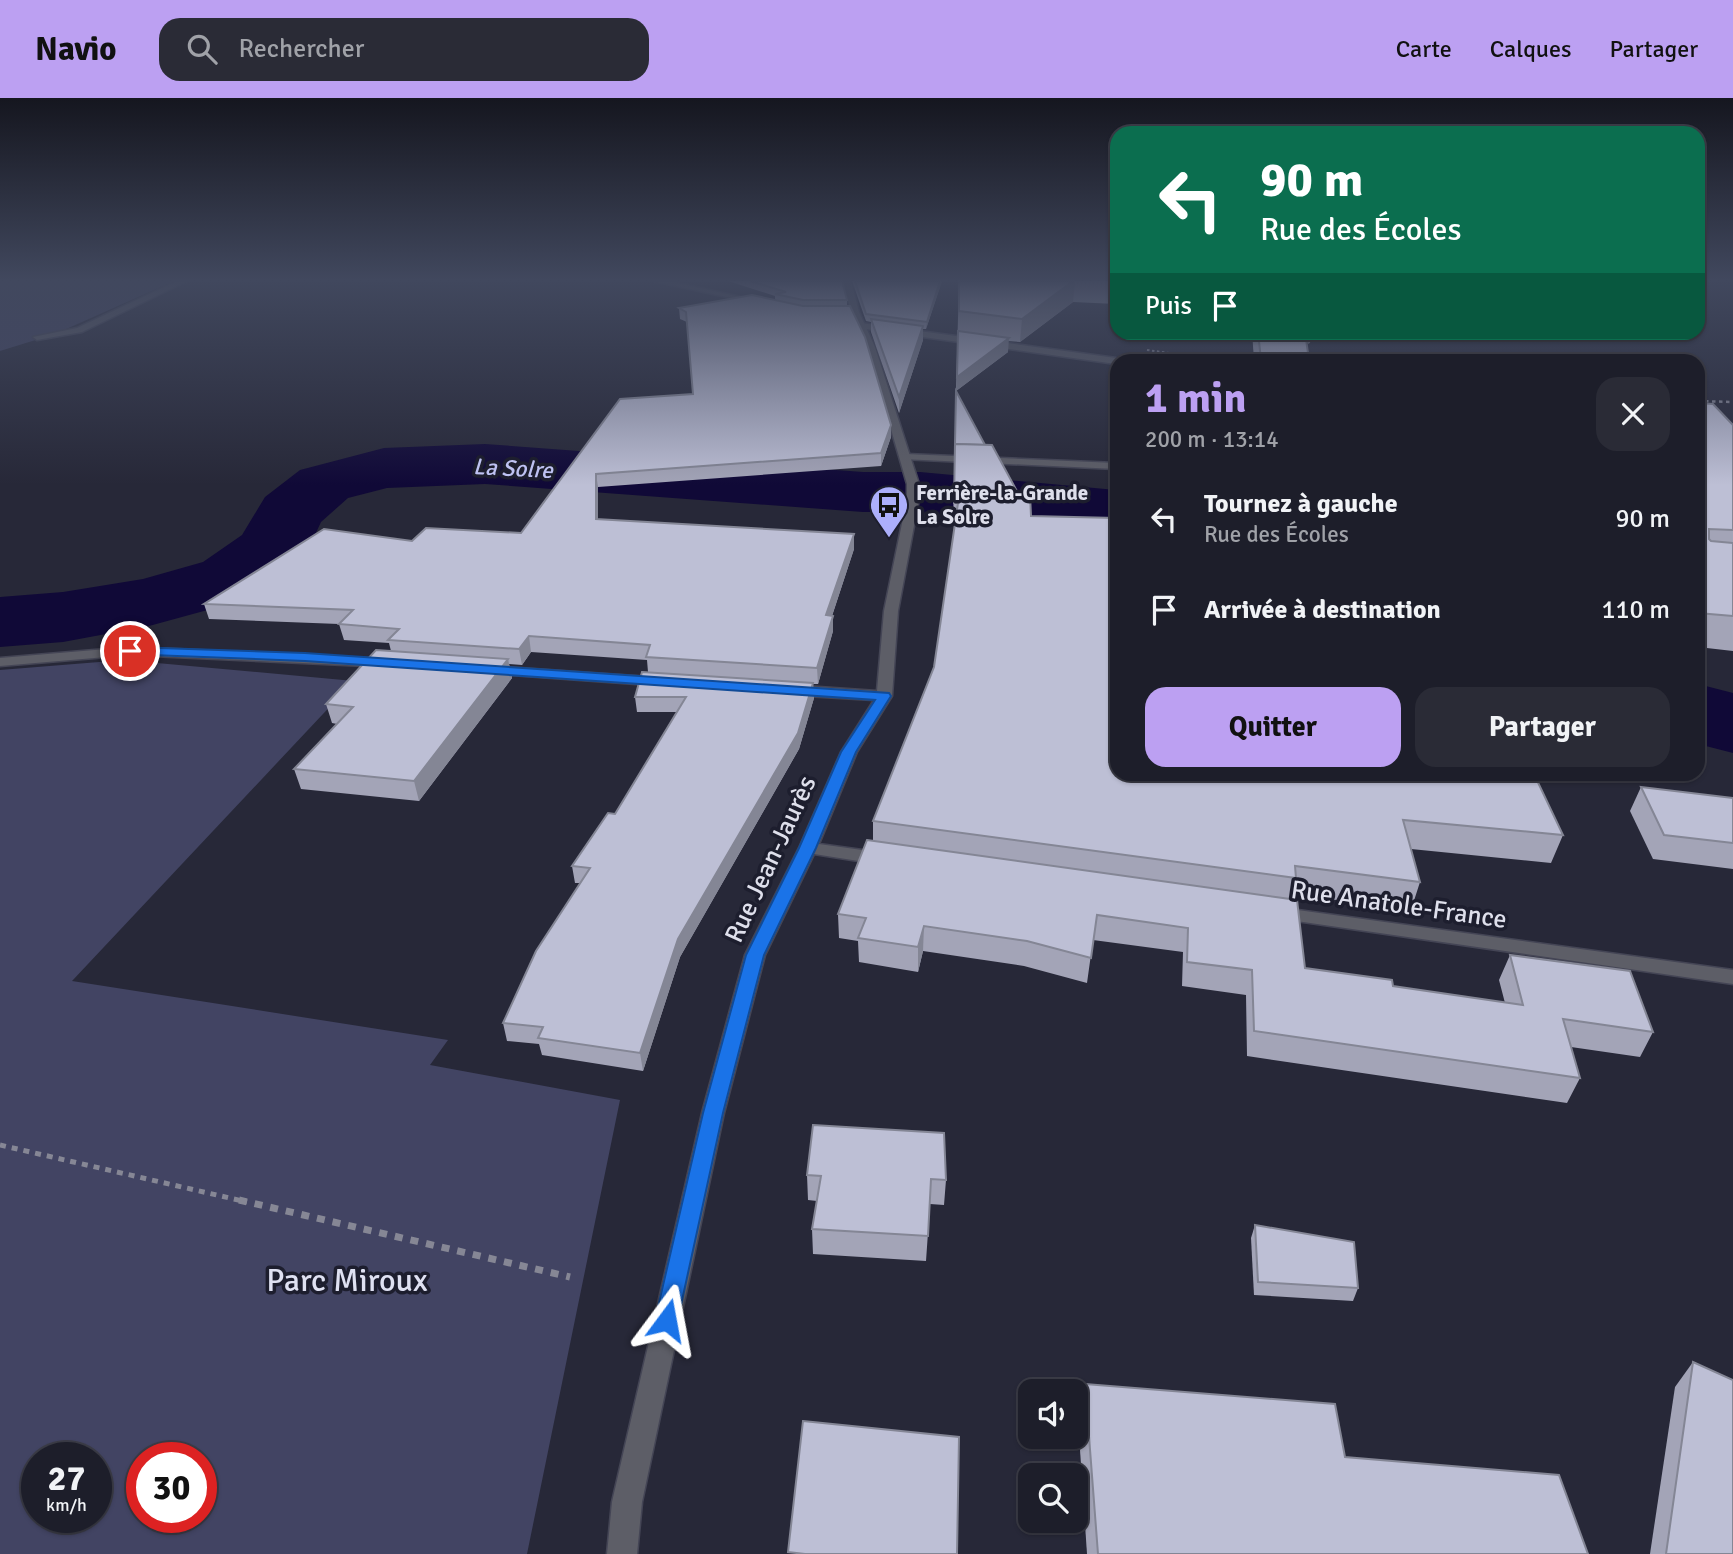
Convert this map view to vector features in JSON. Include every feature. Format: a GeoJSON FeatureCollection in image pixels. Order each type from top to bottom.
{"type":"FeatureCollection","features":[{"type":"Feature","properties":{"kind":"street","name":"Rue Jean-Jaurès"},"geometry":{"type":"LineString","coordinates":[[622,1554],[627,1502],[713,1113],[755,955],[808,848],[849,752],[884,696],[891,611],[913,491],[906,457],[873,349]]}},
{"type":"Feature","properties":{"kind":"street"},"geometry":{"type":"LineString","coordinates":[[1028,349],[1110,360]]}},
{"type":"Feature","properties":{"kind":"street"},"geometry":{"type":"LineString","coordinates":[[906,457],[1110,466]]}},
{"type":"Feature","properties":{"kind":"street"},"geometry":{"type":"LineString","coordinates":[[0,662],[130,651],[305,657],[400,664]]}},
{"type":"Feature","properties":{"kind":"street"},"geometry":{"type":"LineString","coordinates":[[467,668],[682,683]]}},
{"type":"Feature","properties":{"kind":"street"},"geometry":{"type":"LineString","coordinates":[[776,689],[884,696]]}},
{"type":"Feature","properties":{"kind":"street"},"geometry":{"type":"LineString","coordinates":[[808,848],[904,862]]}},
{"type":"Feature","properties":{"kind":"street","name":"Rue Anatole-France"},"geometry":{"type":"LineString","coordinates":[[1264,912],[1733,977]]}},
{"type":"Feature","properties":{"kind":"path"},"geometry":{"type":"LineString","coordinates":[[1705,401],[1733,401]]}},
{"type":"Feature","properties":{"kind":"path"},"geometry":{"type":"LineString","coordinates":[[0,1145],[570,1277]]}},
{"type":"Feature","properties":{"kind":"green space","name":"Parc Miroux"},"geometry":{"type":"Polygon","coordinates":[[[124,660],[354,681],[72,981],[448,1040],[430,1065],[620,1100],[527,1554],[0,1554],[0,670],[124,660]]]}},
{"type":"Feature","properties":{"kind":"building"},"geometry":{"type":"Polygon","coordinates":[[[689,349],[869,349],[891,425],[881,453],[596,474],[596,519],[854,534],[826,615],[833,616],[817,668],[646,657],[650,645],[529,636],[519,649],[388,640],[399,629],[339,624],[353,610],[204,604],[324,529],[412,541],[426,528],[521,533],[620,399],[693,394],[689,349]]]}},
{"type":"Feature","properties":{"kind":"building"},"geometry":{"type":"Polygon","coordinates":[[[882,349],[915,349],[899,397],[882,349]]]}},
{"type":"Feature","properties":{"kind":"building"},"geometry":{"type":"Polygon","coordinates":[[[958,349],[994,349],[957,377],[958,349]]]}},
{"type":"Feature","properties":{"kind":"building"},"geometry":{"type":"Polygon","coordinates":[[[1260,349],[1307,349],[1308,354],[1260,354],[1260,349]]]}},
{"type":"Feature","properties":{"kind":"building"},"geometry":{"type":"Polygon","coordinates":[[[956,391],[985,445],[955,444],[956,391]]]}},
{"type":"Feature","properties":{"kind":"building"},"geometry":{"type":"Polygon","coordinates":[[[1705,403],[1713,404],[1733,425],[1733,530],[1709,529],[1709,539],[1733,543],[1733,616],[1705,614],[1705,403]]]}},
{"type":"Feature","properties":{"kind":"building"},"geometry":{"type":"Polygon","coordinates":[[[955,444],[992,445],[1018,493],[1030,494],[1031,516],[1110,518],[1110,781],[1537,781],[1563,835],[1403,820],[1420,882],[1295,866],[1296,878],[873,821],[934,667],[958,503],[954,503],[955,444]]]}},
{"type":"Feature","properties":{"kind":"building"},"geometry":{"type":"Polygon","coordinates":[[[376,650],[508,659],[414,781],[294,769],[353,707],[326,704],[376,650]]]}},
{"type":"Feature","properties":{"kind":"building"},"geometry":{"type":"Polygon","coordinates":[[[642,672],[813,683],[798,733],[678,939],[640,1053],[538,1038],[543,1027],[503,1023],[536,951],[590,868],[572,866],[608,813],[615,814],[686,697],[635,697],[642,672]]]}},
{"type":"Feature","properties":{"kind":"building"},"geometry":{"type":"Polygon","coordinates":[[[1641,787],[1733,798],[1733,843],[1664,835],[1641,787]]]}},
{"type":"Feature","properties":{"kind":"building"},"geometry":{"type":"Polygon","coordinates":[[[867,840],[1297,900],[1305,968],[1392,980],[1393,986],[1523,1005],[1510,955],[1630,971],[1653,1032],[1563,1019],[1580,1078],[1254,1031],[1252,970],[1187,962],[1188,928],[1097,915],[1091,958],[1027,941],[924,926],[918,947],[858,938],[866,918],[838,914],[867,840]]]}},
{"type":"Feature","properties":{"kind":"building"},"geometry":{"type":"Polygon","coordinates":[[[813,1125],[944,1133],[946,1180],[931,1179],[928,1236],[812,1229],[821,1176],[807,1175],[813,1125]]]}},
{"type":"Feature","properties":{"kind":"building"},"geometry":{"type":"Polygon","coordinates":[[[1255,1225],[1354,1242],[1358,1288],[1258,1282],[1255,1225]]]}},
{"type":"Feature","properties":{"kind":"building"},"geometry":{"type":"Polygon","coordinates":[[[1693,1362],[1733,1380],[1733,1554],[1666,1554],[1693,1362]]]}},
{"type":"Feature","properties":{"kind":"building"},"geometry":{"type":"Polygon","coordinates":[[[1088,1384],[1335,1404],[1345,1457],[1559,1475],[1588,1554],[1098,1554],[1088,1423],[1088,1384]]]}},
{"type":"Feature","properties":{"kind":"building"},"geometry":{"type":"Polygon","coordinates":[[[803,1421],[959,1437],[957,1554],[788,1552],[803,1421]]]}},
{"type":"Feature","properties":{"kind":"waterway","name":"La Solre"},"geometry":{"type":"LineString","coordinates":[[0,622],[63,617],[149,602],[231,579],[272,548],[290,512],[324,484],[384,468],[485,464],[863,492],[920,492],[1110,510]]}},
{"type":"Feature","properties":{"kind":"waterway","name":"La Solre"},"geometry":{"type":"LineString","coordinates":[[1705,715],[1733,725]]}},
{"type":"Feature","properties":{"kind":"place","name":"Ferrière-la-Grande La Solre"},"geometry":{"type":"Point","coordinates":[889,539]}},
{"type":"Feature","properties":{"kind":"route"},"geometry":{"type":"LineString","coordinates":[[130,651],[305,657],[884,696],[849,752],[808,848],[755,955],[713,1113],[667,1320]]}}]}
